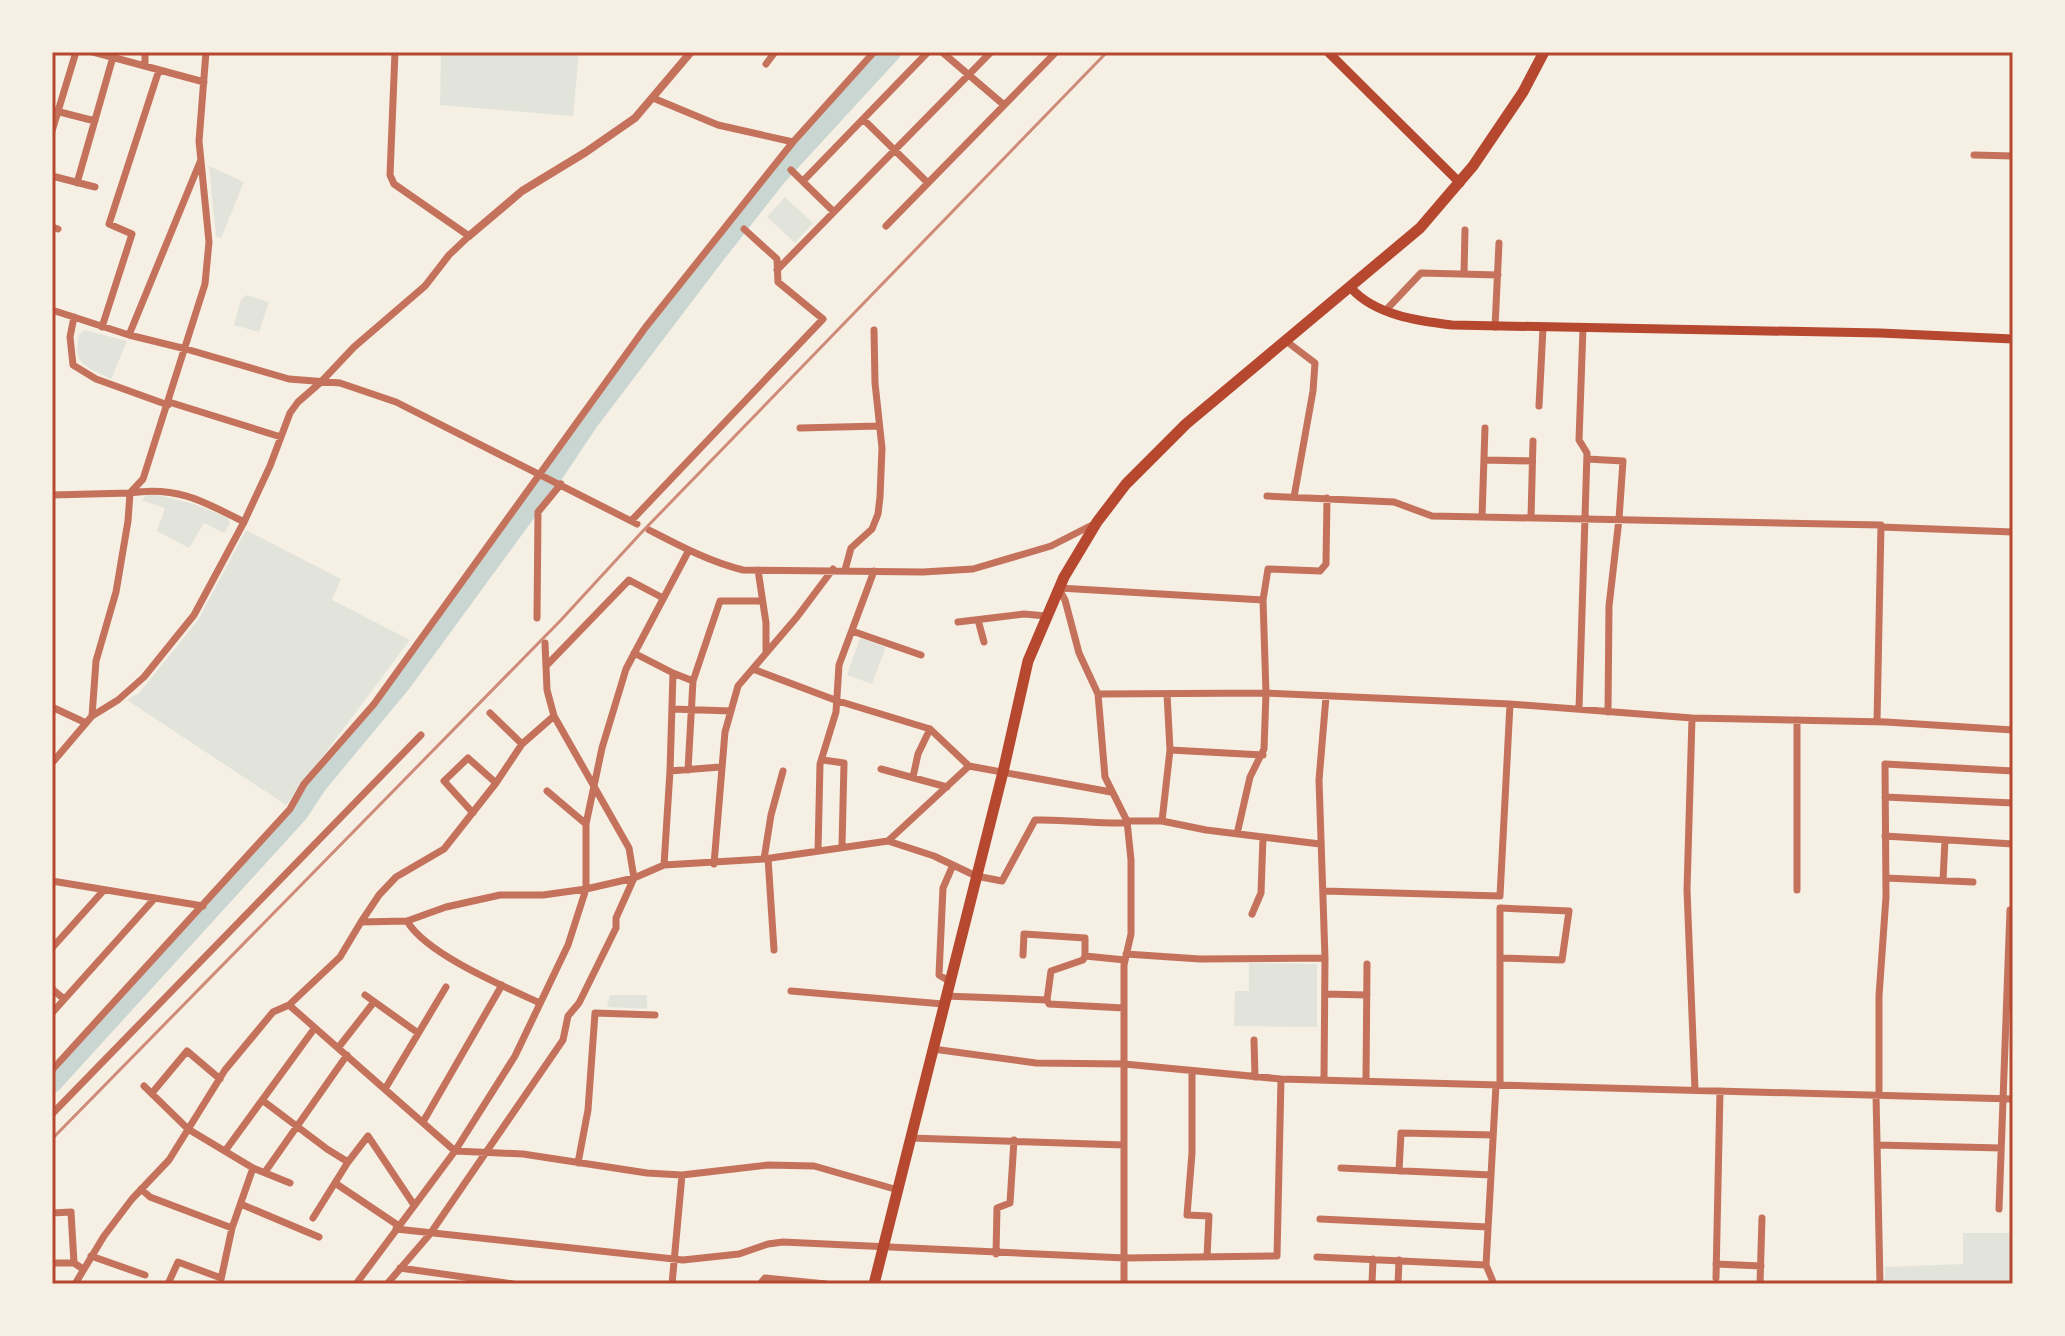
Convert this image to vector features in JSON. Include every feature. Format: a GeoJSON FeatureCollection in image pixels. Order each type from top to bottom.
{"type":"FeatureCollection","features":[{"type":"Feature","properties":{"kind":"highway"},"geometry":{"type":"LineString","coordinates":[[874,1284],[1028,661],[1059,588],[1097,522],[1126,484],[1186,424],[1420,228],[1460,183],[1520,97],[1544,52]]}},
{"type":"Feature","properties":{"kind":"main road"},"geometry":{"type":"LineString","coordinates":[[1328,52],[1460,183]]}},
{"type":"Feature","properties":{"kind":"main road"},"geometry":{"type":"LineString","coordinates":[[1351,288],[1357,295],[1386,310],[1424,322],[1495,327],[1880,333],[2013,339]]}},
{"type":"Feature","properties":{"kind":"street"},"geometry":{"type":"LineString","coordinates":[[52,131],[55,111],[76,52]]}},
{"type":"Feature","properties":{"kind":"street"},"geometry":{"type":"LineString","coordinates":[[93,52],[204,82]]}},
{"type":"Feature","properties":{"kind":"street"},"geometry":{"type":"LineString","coordinates":[[145,52],[145,66]]}},
{"type":"Feature","properties":{"kind":"street"},"geometry":{"type":"LineString","coordinates":[[89,720],[96,661],[116,592],[130,493],[143,479],[205,284],[209,242],[199,141],[206,52]]}},
{"type":"Feature","properties":{"kind":"street"},"geometry":{"type":"LineString","coordinates":[[395,52],[390,175],[394,184],[469,236]]}},
{"type":"Feature","properties":{"kind":"street"},"geometry":{"type":"LineString","coordinates":[[52,763],[89,720],[144,677],[194,615],[244,522],[290,413],[298,402],[354,347],[430,281],[449,255],[469,236],[522,191],[620,130],[653,98],[691,52]]}},
{"type":"Feature","properties":{"kind":"street"},"geometry":{"type":"LineString","coordinates":[[766,64],[775,52]]}},
{"type":"Feature","properties":{"kind":"street"},"geometry":{"type":"LineString","coordinates":[[52,1070],[290,809],[304,784],[374,704],[484,555],[645,328],[793,142],[874,52]]}},
{"type":"Feature","properties":{"kind":"street"},"geometry":{"type":"LineString","coordinates":[[803,181],[928,52]]}},
{"type":"Feature","properties":{"kind":"street"},"geometry":{"type":"LineString","coordinates":[[942,52],[1004,105]]}},
{"type":"Feature","properties":{"kind":"street"},"geometry":{"type":"LineString","coordinates":[[777,270],[991,52]]}},
{"type":"Feature","properties":{"kind":"street"},"geometry":{"type":"LineString","coordinates":[[886,226],[1056,52]]}},
{"type":"Feature","properties":{"kind":"street"},"geometry":{"type":"LineString","coordinates":[[77,183],[113,57]]}},
{"type":"Feature","properties":{"kind":"street"},"geometry":{"type":"LineString","coordinates":[[102,327],[132,234],[109,224],[159,70]]}},
{"type":"Feature","properties":{"kind":"street"},"geometry":{"type":"LineString","coordinates":[[653,98],[718,125],[793,142]]}},
{"type":"Feature","properties":{"kind":"street"},"geometry":{"type":"LineString","coordinates":[[55,111],[95,121]]}},
{"type":"Feature","properties":{"kind":"street"},"geometry":{"type":"LineString","coordinates":[[863,119],[928,183]]}},
{"type":"Feature","properties":{"kind":"street"},"geometry":{"type":"LineString","coordinates":[[1974,155],[2013,156]]}},
{"type":"Feature","properties":{"kind":"street"},"geometry":{"type":"LineString","coordinates":[[129,335],[201,160]]}},
{"type":"Feature","properties":{"kind":"street"},"geometry":{"type":"LineString","coordinates":[[791,170],[834,212]]}},
{"type":"Feature","properties":{"kind":"street"},"geometry":{"type":"LineString","coordinates":[[52,176],[95,187]]}},
{"type":"Feature","properties":{"kind":"street"},"geometry":{"type":"LineString","coordinates":[[52,310],[129,335],[289,379],[357,387],[396,402],[635,522],[823,319],[778,282],[777,259],[744,229]]}},
{"type":"Feature","properties":{"kind":"street"},"geometry":{"type":"LineString","coordinates":[[1464,274],[1465,230]]}},
{"type":"Feature","properties":{"kind":"street"},"geometry":{"type":"LineString","coordinates":[[1495,327],[1499,243]]}},
{"type":"Feature","properties":{"kind":"street"},"geometry":{"type":"LineString","coordinates":[[1386,310],[1421,273],[1498,275]]}},
{"type":"Feature","properties":{"kind":"street"},"geometry":{"type":"LineString","coordinates":[[74,317],[70,337],[73,365],[96,379],[281,437]]}},
{"type":"Feature","properties":{"kind":"street"},"geometry":{"type":"LineString","coordinates":[[1539,406],[1543,328]]}},
{"type":"Feature","properties":{"kind":"street"},"geometry":{"type":"LineString","coordinates":[[1579,709],[1587,459],[1579,440],[1583,328]]}},
{"type":"Feature","properties":{"kind":"street"},"geometry":{"type":"LineString","coordinates":[[845,570],[851,548],[872,529],[878,514],[882,448],[875,383],[874,330]]}},
{"type":"Feature","properties":{"kind":"street"},"geometry":{"type":"LineString","coordinates":[[1286,341],[1315,363],[1294,497]]}},
{"type":"Feature","properties":{"kind":"street"},"geometry":{"type":"LineString","coordinates":[[800,428],[879,426]]}},
{"type":"Feature","properties":{"kind":"street"},"geometry":{"type":"LineString","coordinates":[[1482,517],[1485,428]]}},
{"type":"Feature","properties":{"kind":"street"},"geometry":{"type":"LineString","coordinates":[[1531,518],[1533,441]]}},
{"type":"Feature","properties":{"kind":"street"},"geometry":{"type":"LineString","coordinates":[[1587,459],[1623,461],[1609,606],[1608,712]]}},
{"type":"Feature","properties":{"kind":"street"},"geometry":{"type":"LineString","coordinates":[[1484,460],[1532,461]]}},
{"type":"Feature","properties":{"kind":"street"},"geometry":{"type":"LineString","coordinates":[[537,618],[538,512],[558,482]]}},
{"type":"Feature","properties":{"kind":"street"},"geometry":{"type":"LineString","coordinates":[[52,495],[130,493],[155,489],[198,499],[244,522]]}},
{"type":"Feature","properties":{"kind":"street"},"geometry":{"type":"LineString","coordinates":[[1267,496],[1394,502],[1432,516],[2013,532]]}},
{"type":"Feature","properties":{"kind":"street"},"geometry":{"type":"LineString","coordinates":[[1237,834],[1250,777],[1263,755],[1266,693],[1263,600],[1268,569],[1320,571],[1326,564],[1327,498]]}},
{"type":"Feature","properties":{"kind":"street"},"geometry":{"type":"LineString","coordinates":[[649,530],[726,566],[758,570],[923,572],[973,569],[1051,546],[1097,522]]}},
{"type":"Feature","properties":{"kind":"street"},"geometry":{"type":"LineString","coordinates":[[1877,722],[1881,527]]}},
{"type":"Feature","properties":{"kind":"street"},"geometry":{"type":"LineString","coordinates":[[356,1284],[455,1151],[515,1056],[568,945],[586,889],[586,824],[593,787],[626,669],[689,550]]}},
{"type":"Feature","properties":{"kind":"street"},"geometry":{"type":"LineString","coordinates":[[714,864],[720,767],[725,732],[738,686],[833,569]]}},
{"type":"Feature","properties":{"kind":"street"},"geometry":{"type":"LineString","coordinates":[[758,570],[766,623],[766,653]]}},
{"type":"Feature","properties":{"kind":"street"},"geometry":{"type":"LineString","coordinates":[[818,851],[820,764],[836,712],[839,665],[874,571]]}},
{"type":"Feature","properties":{"kind":"street"},"geometry":{"type":"LineString","coordinates":[[546,666],[629,580],[663,598]]}},
{"type":"Feature","properties":{"kind":"street"},"geometry":{"type":"LineString","coordinates":[[1124,1284],[1124,1008],[1131,919],[1131,860],[1127,822],[1105,777],[1098,694],[1079,653],[1059,588],[1263,600]]}},
{"type":"Feature","properties":{"kind":"street"},"geometry":{"type":"LineString","coordinates":[[688,770],[689,709],[693,681],[720,601],[762,601]]}},
{"type":"Feature","properties":{"kind":"street"},"geometry":{"type":"LineString","coordinates":[[958,622],[1024,614],[1046,616]]}},
{"type":"Feature","properties":{"kind":"street"},"geometry":{"type":"LineString","coordinates":[[978,620],[984,642]]}},
{"type":"Feature","properties":{"kind":"street"},"geometry":{"type":"LineString","coordinates":[[852,631],[921,655]]}},
{"type":"Feature","properties":{"kind":"street"},"geometry":{"type":"LineString","coordinates":[[387,1284],[430,1234],[563,1040],[568,1016],[616,928],[616,918],[634,878],[629,848],[554,716],[547,690],[545,643]]}},
{"type":"Feature","properties":{"kind":"street"},"geometry":{"type":"LineString","coordinates":[[634,653],[693,681]]}},
{"type":"Feature","properties":{"kind":"street"},"geometry":{"type":"LineString","coordinates":[[753,669],[835,700],[930,729],[969,766],[1111,792]]}},
{"type":"Feature","properties":{"kind":"street"},"geometry":{"type":"LineString","coordinates":[[664,865],[673,673]]}},
{"type":"Feature","properties":{"kind":"street"},"geometry":{"type":"LineString","coordinates":[[1098,694],[1266,693],[1510,704],[1692,718],[1877,722],[2013,730]]}},
{"type":"Feature","properties":{"kind":"street"},"geometry":{"type":"LineString","coordinates":[[1162,821],[1170,750],[1167,694]]}},
{"type":"Feature","properties":{"kind":"street"},"geometry":{"type":"LineString","coordinates":[[1324,1079],[1325,958],[1319,780],[1326,697]]}},
{"type":"Feature","properties":{"kind":"street"},"geometry":{"type":"LineString","coordinates":[[1323,891],[1500,896],[1510,704]]}},
{"type":"Feature","properties":{"kind":"street"},"geometry":{"type":"LineString","coordinates":[[52,707],[89,720]]}},
{"type":"Feature","properties":{"kind":"street"},"geometry":{"type":"LineString","coordinates":[[672,709],[731,711]]}},
{"type":"Feature","properties":{"kind":"street"},"geometry":{"type":"LineString","coordinates":[[490,713],[522,744]]}},
{"type":"Feature","properties":{"kind":"street"},"geometry":{"type":"LineString","coordinates":[[75,1284],[91,1256],[141,1189],[169,1160],[220,1079],[273,1012],[289,1005],[340,957],[379,895],[396,877],[444,849],[522,744],[554,716]]}},
{"type":"Feature","properties":{"kind":"street"},"geometry":{"type":"LineString","coordinates":[[1692,718],[1687,890],[1695,1090]]}},
{"type":"Feature","properties":{"kind":"street"},"geometry":{"type":"LineString","coordinates":[[1797,720],[1797,890]]}},
{"type":"Feature","properties":{"kind":"street"},"geometry":{"type":"LineString","coordinates":[[913,777],[918,754],[930,729]]}},
{"type":"Feature","properties":{"kind":"street"},"geometry":{"type":"LineString","coordinates":[[52,1114],[55,1104],[421,735]]}},
{"type":"Feature","properties":{"kind":"street"},"geometry":{"type":"LineString","coordinates":[[1170,750],[1263,755]]}},
{"type":"Feature","properties":{"kind":"street"},"geometry":{"type":"LineString","coordinates":[[473,813],[444,781],[468,758],[496,783]]}},
{"type":"Feature","properties":{"kind":"street"},"geometry":{"type":"LineString","coordinates":[[823,760],[844,763],[842,846]]}},
{"type":"Feature","properties":{"kind":"street"},"geometry":{"type":"LineString","coordinates":[[1880,1284],[1877,1095],[1886,878],[1885,764],[2013,771]]}},
{"type":"Feature","properties":{"kind":"street"},"geometry":{"type":"LineString","coordinates":[[888,841],[969,766]]}},
{"type":"Feature","properties":{"kind":"street"},"geometry":{"type":"LineString","coordinates":[[670,771],[720,767]]}},
{"type":"Feature","properties":{"kind":"street"},"geometry":{"type":"LineString","coordinates":[[881,769],[947,787]]}},
{"type":"Feature","properties":{"kind":"street"},"geometry":{"type":"LineString","coordinates":[[774,950],[766,858],[771,815],[783,771]]}},
{"type":"Feature","properties":{"kind":"street"},"geometry":{"type":"LineString","coordinates":[[547,791],[586,824]]}},
{"type":"Feature","properties":{"kind":"street"},"geometry":{"type":"LineString","coordinates":[[1885,797],[2013,803]]}},
{"type":"Feature","properties":{"kind":"street"},"geometry":{"type":"LineString","coordinates":[[361,922],[407,921],[446,907],[500,895],[543,895],[586,889],[634,878],[664,865],[714,864],[888,841],[976,876],[1002,881],[1035,820],[1059,819],[1094,824],[1162,821],[1320,844]]}},
{"type":"Feature","properties":{"kind":"street"},"geometry":{"type":"LineString","coordinates":[[1885,836],[2013,844]]}},
{"type":"Feature","properties":{"kind":"street"},"geometry":{"type":"LineString","coordinates":[[1252,914],[1261,893],[1263,837]]}},
{"type":"Feature","properties":{"kind":"street"},"geometry":{"type":"LineString","coordinates":[[1943,880],[1945,840]]}},
{"type":"Feature","properties":{"kind":"street"},"geometry":{"type":"LineString","coordinates":[[949,981],[939,975],[943,888],[953,865]]}},
{"type":"Feature","properties":{"kind":"street"},"geometry":{"type":"LineString","coordinates":[[1886,878],[1973,882]]}},
{"type":"Feature","properties":{"kind":"street"},"geometry":{"type":"LineString","coordinates":[[54,884],[203,906]]}},
{"type":"Feature","properties":{"kind":"street"},"geometry":{"type":"LineString","coordinates":[[52,948],[104,890]]}},
{"type":"Feature","properties":{"kind":"street"},"geometry":{"type":"LineString","coordinates":[[52,1013],[155,898]]}},
{"type":"Feature","properties":{"kind":"street"},"geometry":{"type":"LineString","coordinates":[[1494,1284],[1486,1265],[1498,1085],[1500,908],[1569,911],[1562,960],[1500,958]]}},
{"type":"Feature","properties":{"kind":"street"},"geometry":{"type":"LineString","coordinates":[[1999,1209],[2010,910],[2013,910]]}},
{"type":"Feature","properties":{"kind":"street"},"geometry":{"type":"LineString","coordinates":[[407,921],[413,932],[458,962],[540,1003]]}},
{"type":"Feature","properties":{"kind":"street"},"geometry":{"type":"LineString","coordinates":[[1023,955],[1024,934],[1085,938],[1083,960],[1051,971],[1049,1004],[1124,1008]]}},
{"type":"Feature","properties":{"kind":"street"},"geometry":{"type":"LineString","coordinates":[[1085,956],[1325,958]]}},
{"type":"Feature","properties":{"kind":"street"},"geometry":{"type":"LineString","coordinates":[[1366,1081],[1367,964]]}},
{"type":"Feature","properties":{"kind":"street"},"geometry":{"type":"LineString","coordinates":[[423,1122],[502,985]]}},
{"type":"Feature","properties":{"kind":"street"},"geometry":{"type":"LineString","coordinates":[[385,1089],[446,987]]}},
{"type":"Feature","properties":{"kind":"street"},"geometry":{"type":"LineString","coordinates":[[52,989],[64,999]]}},
{"type":"Feature","properties":{"kind":"street"},"geometry":{"type":"LineString","coordinates":[[791,991],[944,1000],[1047,1000]]}},
{"type":"Feature","properties":{"kind":"street"},"geometry":{"type":"LineString","coordinates":[[1325,994],[1367,995]]}},
{"type":"Feature","properties":{"kind":"street"},"geometry":{"type":"LineString","coordinates":[[365,995],[418,1033]]}},
{"type":"Feature","properties":{"kind":"street"},"geometry":{"type":"LineString","coordinates":[[338,1048],[374,1002]]}},
{"type":"Feature","properties":{"kind":"street"},"geometry":{"type":"LineString","coordinates":[[289,1005],[455,1151],[523,1154],[682,1175],[768,1165],[814,1166],[898,1190]]}},
{"type":"Feature","properties":{"kind":"street"},"geometry":{"type":"LineString","coordinates":[[575,1007],[595,1013],[655,1015]]}},
{"type":"Feature","properties":{"kind":"street"},"geometry":{"type":"LineString","coordinates":[[578,1163],[588,1110],[595,1013]]}},
{"type":"Feature","properties":{"kind":"street"},"geometry":{"type":"LineString","coordinates":[[225,1151],[314,1029]]}},
{"type":"Feature","properties":{"kind":"street"},"geometry":{"type":"LineString","coordinates":[[1254,1040],[1255,1077]]}},
{"type":"Feature","properties":{"kind":"street"},"geometry":{"type":"LineString","coordinates":[[933,1049],[1036,1063],[1124,1064],[1281,1079],[2013,1099]]}},
{"type":"Feature","properties":{"kind":"street"},"geometry":{"type":"LineString","coordinates":[[152,1093],[187,1051],[220,1079]]}},
{"type":"Feature","properties":{"kind":"street"},"geometry":{"type":"LineString","coordinates":[[265,1172],[347,1055]]}},
{"type":"Feature","properties":{"kind":"street"},"geometry":{"type":"LineString","coordinates":[[1192,1072],[1192,1153],[1187,1215],[1209,1216],[1207,1257]]}},
{"type":"Feature","properties":{"kind":"street"},"geometry":{"type":"LineString","coordinates":[[335,1183],[398,1227],[430,1234],[674,1260],[704,1260],[783,1242],[1125,1258],[1277,1256],[1281,1079]]}},
{"type":"Feature","properties":{"kind":"street"},"geometry":{"type":"LineString","coordinates":[[144,1086],[188,1129],[253,1168],[290,1183]]}},
{"type":"Feature","properties":{"kind":"street"},"geometry":{"type":"LineString","coordinates":[[1716,1278],[1720,1091]]}},
{"type":"Feature","properties":{"kind":"street"},"geometry":{"type":"LineString","coordinates":[[262,1100],[348,1162]]}},
{"type":"Feature","properties":{"kind":"street"},"geometry":{"type":"LineString","coordinates":[[1399,1171],[1401,1133],[1493,1135]]}},
{"type":"Feature","properties":{"kind":"street"},"geometry":{"type":"LineString","coordinates":[[313,1218],[368,1136],[414,1205]]}},
{"type":"Feature","properties":{"kind":"street"},"geometry":{"type":"LineString","coordinates":[[910,1138],[1124,1145]]}},
{"type":"Feature","properties":{"kind":"street"},"geometry":{"type":"LineString","coordinates":[[996,1254],[997,1208],[1010,1203],[1014,1140]]}},
{"type":"Feature","properties":{"kind":"street"},"geometry":{"type":"LineString","coordinates":[[1877,1145],[2001,1148]]}},
{"type":"Feature","properties":{"kind":"street"},"geometry":{"type":"LineString","coordinates":[[168,1284],[178,1262],[220,1281],[232,1228],[243,1205],[253,1168]]}},
{"type":"Feature","properties":{"kind":"street"},"geometry":{"type":"LineString","coordinates":[[1341,1168],[1491,1175]]}},
{"type":"Feature","properties":{"kind":"street"},"geometry":{"type":"LineString","coordinates":[[672,1284],[682,1175]]}},
{"type":"Feature","properties":{"kind":"street"},"geometry":{"type":"LineString","coordinates":[[141,1189],[150,1197],[232,1228]]}},
{"type":"Feature","properties":{"kind":"street"},"geometry":{"type":"LineString","coordinates":[[243,1205],[319,1237]]}},
{"type":"Feature","properties":{"kind":"street"},"geometry":{"type":"LineString","coordinates":[[52,1213],[71,1212],[74,1263]]}},
{"type":"Feature","properties":{"kind":"street"},"geometry":{"type":"LineString","coordinates":[[1760,1284],[1762,1218]]}},
{"type":"Feature","properties":{"kind":"street"},"geometry":{"type":"LineString","coordinates":[[1320,1219],[1488,1227]]}},
{"type":"Feature","properties":{"kind":"street"},"geometry":{"type":"LineString","coordinates":[[91,1256],[145,1275]]}},
{"type":"Feature","properties":{"kind":"street"},"geometry":{"type":"LineString","coordinates":[[1317,1257],[1486,1265]]}},
{"type":"Feature","properties":{"kind":"street"},"geometry":{"type":"LineString","coordinates":[[1372,1284],[1373,1259]]}},
{"type":"Feature","properties":{"kind":"street"},"geometry":{"type":"LineString","coordinates":[[1398,1284],[1399,1260]]}},
{"type":"Feature","properties":{"kind":"street"},"geometry":{"type":"LineString","coordinates":[[52,1263],[74,1263],[83,1269]]}},
{"type":"Feature","properties":{"kind":"street"},"geometry":{"type":"LineString","coordinates":[[1716,1264],[1761,1266]]}},
{"type":"Feature","properties":{"kind":"street"},"geometry":{"type":"LineString","coordinates":[[400,1268],[513,1284]]}},
{"type":"Feature","properties":{"kind":"street"},"geometry":{"type":"LineString","coordinates":[[760,1284],[765,1278],[826,1284]]}},
{"type":"Feature","properties":{"kind":"shaded area"},"geometry":{"type":"Polygon","coordinates":[[[441,52],[579,52],[573,116],[440,105],[441,52]]]}},
{"type":"Feature","properties":{"kind":"shaded area"},"geometry":{"type":"Polygon","coordinates":[[[209,166],[244,182],[221,238],[216,237],[209,166]]]}},
{"type":"Feature","properties":{"kind":"shaded area"},"geometry":{"type":"Polygon","coordinates":[[[785,197],[813,223],[795,243],[767,217],[785,197]]]}},
{"type":"Feature","properties":{"kind":"shaded area"},"geometry":{"type":"Polygon","coordinates":[[[246,295],[269,302],[259,332],[234,325],[241,300],[246,295]]]}},
{"type":"Feature","properties":{"kind":"shaded area"},"geometry":{"type":"Polygon","coordinates":[[[85,330],[127,341],[111,379],[92,370],[80,359],[77,350],[79,334],[85,330]]]}},
{"type":"Feature","properties":{"kind":"shaded area"},"geometry":{"type":"Polygon","coordinates":[[[149,493],[194,504],[228,518],[230,524],[224,533],[204,523],[189,548],[157,531],[165,508],[141,500],[149,493]]]}},
{"type":"Feature","properties":{"kind":"shaded area"},"geometry":{"type":"Polygon","coordinates":[[[246,530],[341,579],[332,600],[410,640],[286,805],[127,700],[139,693],[198,620],[246,530]]]}},
{"type":"Feature","properties":{"kind":"shaded area"},"geometry":{"type":"Polygon","coordinates":[[[860,638],[886,647],[872,684],[847,675],[860,638]]]}},
{"type":"Feature","properties":{"kind":"shaded area"},"geometry":{"type":"Polygon","coordinates":[[[1249,963],[1317,964],[1317,1027],[1234,1026],[1235,991],[1249,991],[1249,963]]]}},
{"type":"Feature","properties":{"kind":"shaded area"},"geometry":{"type":"Polygon","coordinates":[[[610,995],[647,995],[647,1009],[607,1007],[610,995]]]}},
{"type":"Feature","properties":{"kind":"shaded area"},"geometry":{"type":"Polygon","coordinates":[[[1963,1233],[2013,1233],[2013,1284],[1885,1284],[1885,1267],[1963,1264],[1963,1233]]]}},
{"type":"Feature","properties":{"kind":"waterway"},"geometry":{"type":"LineString","coordinates":[[52,1083],[298,813],[318,783],[401,683],[546,485],[588,422],[714,256],[776,177],[891,52]]}},
{"type":"Feature","properties":{"kind":"railway"},"geometry":{"type":"LineString","coordinates":[[52,1139],[561,620],[641,533],[1107,52]]}}]}
